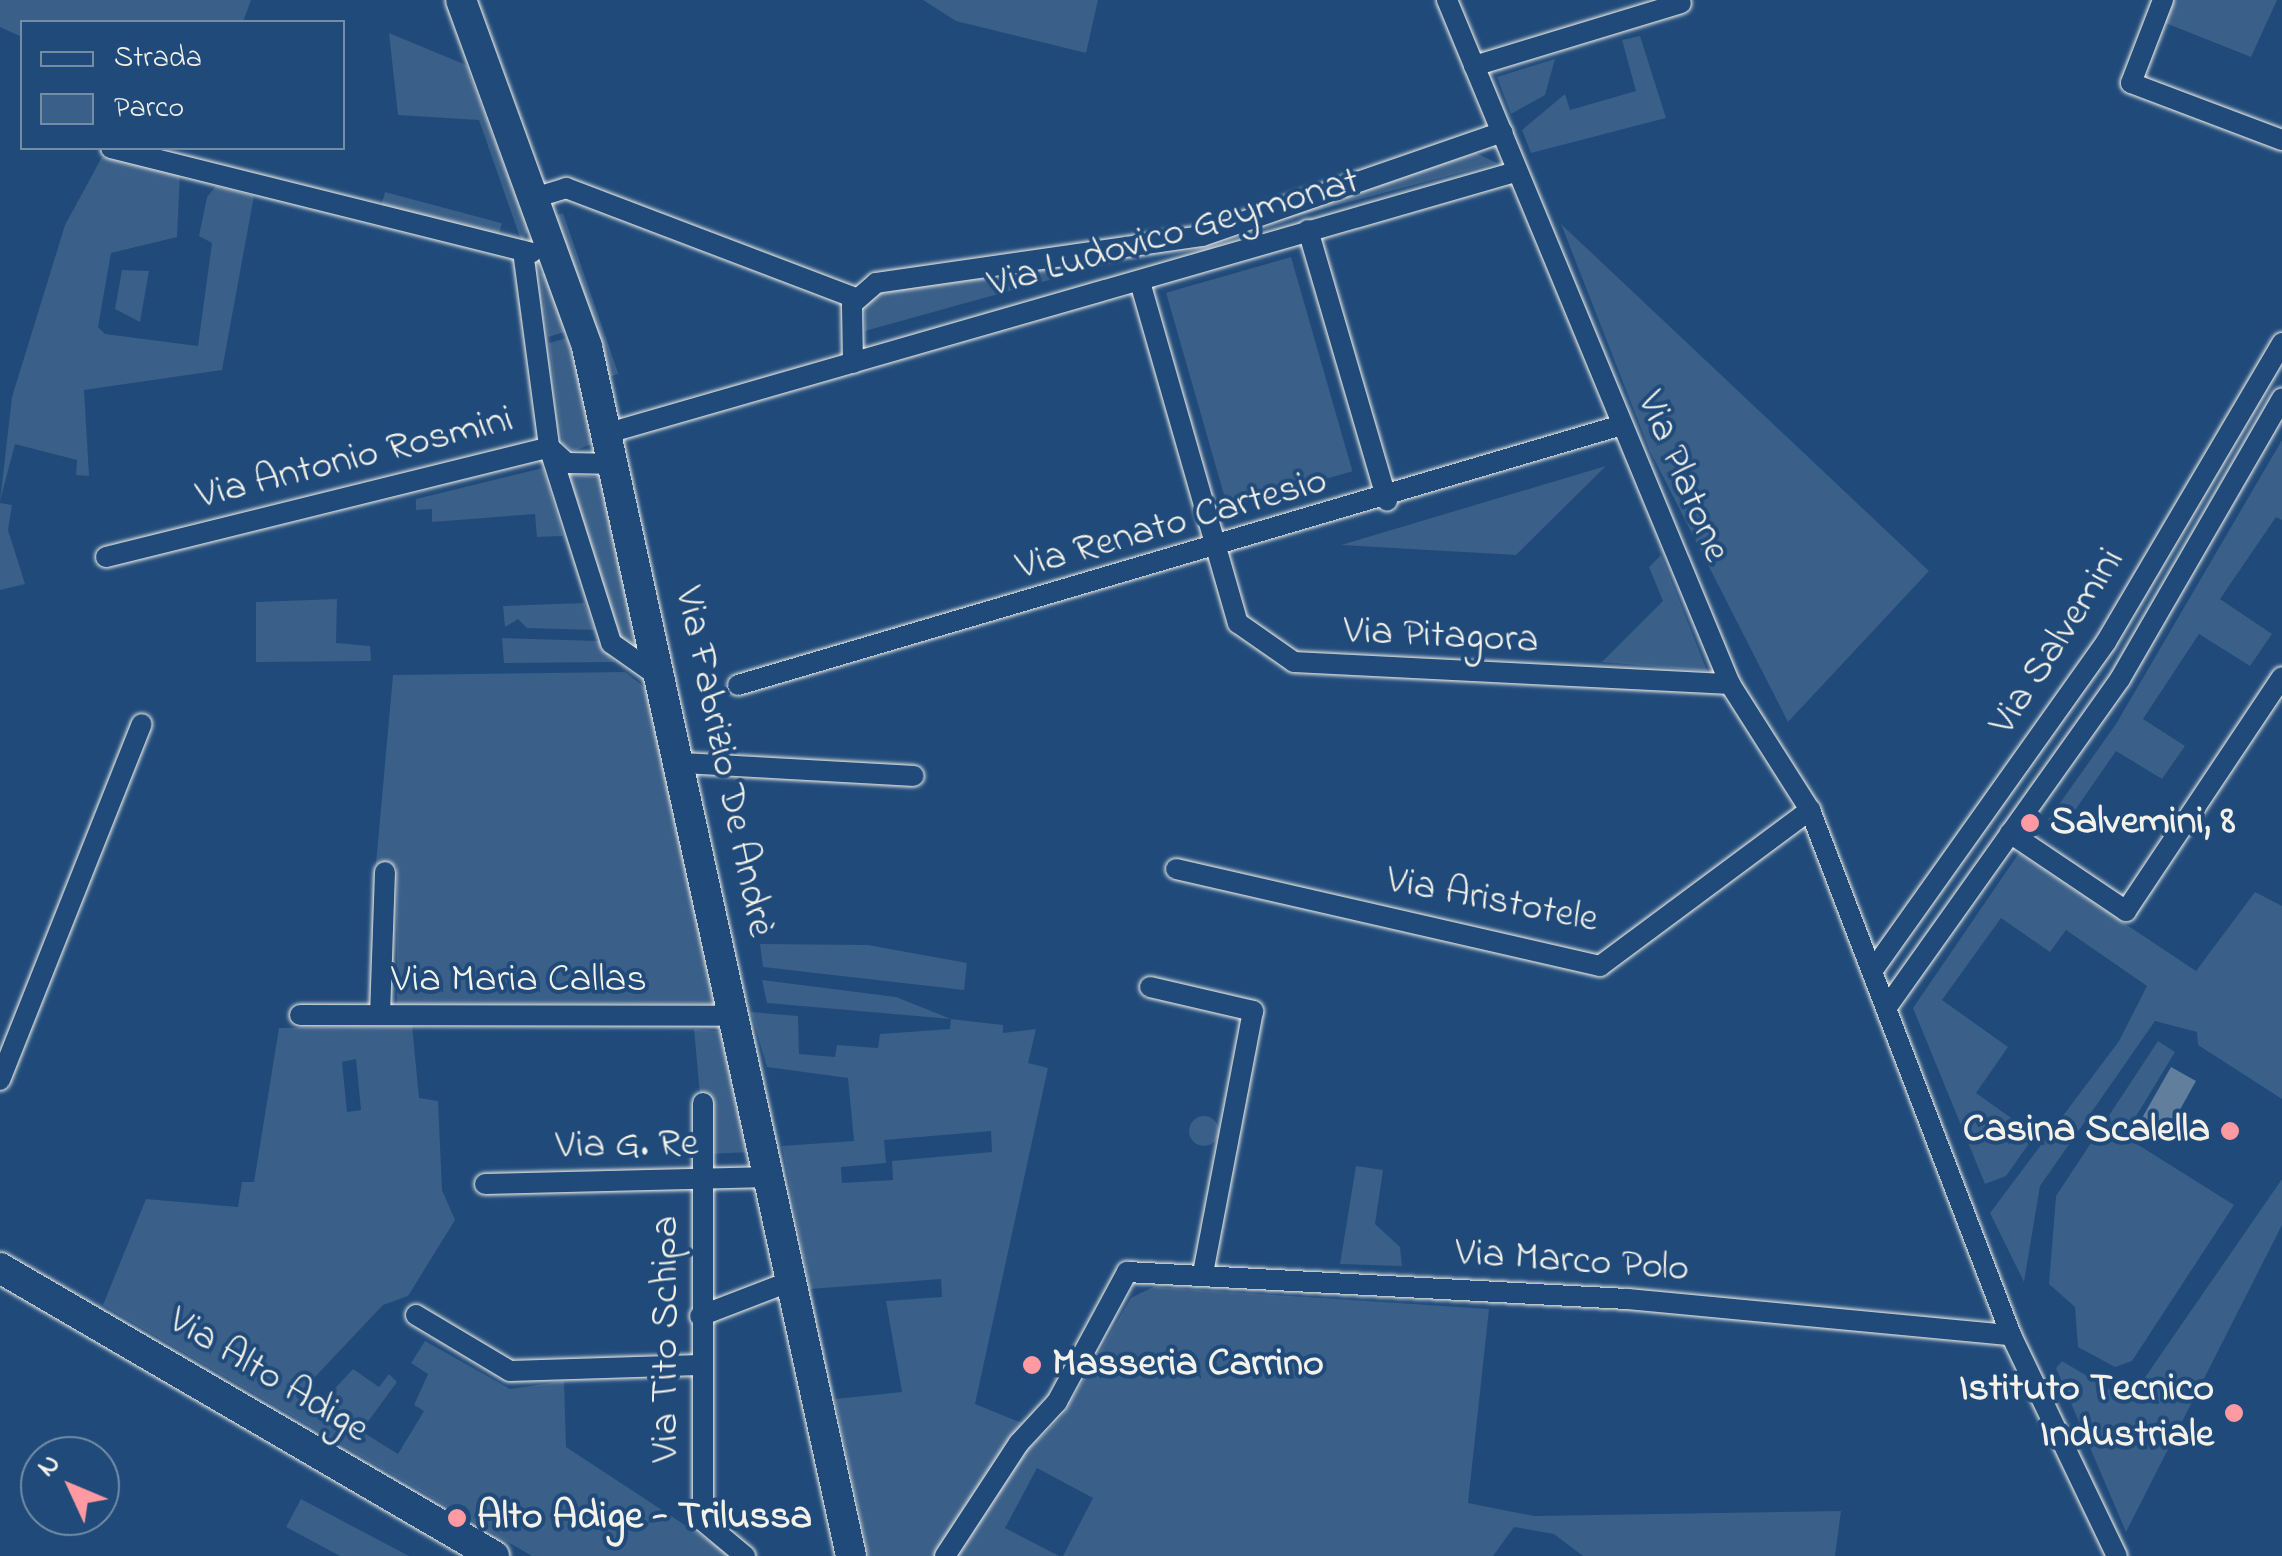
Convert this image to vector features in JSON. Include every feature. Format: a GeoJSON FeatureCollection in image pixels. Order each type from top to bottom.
{"type":"FeatureCollection","features":[{"type":"Feature","properties":{"kind":"street","name":"Via Fabrizio De Andrè"},"geometry":{"type":"LineString","coordinates":[[461,0],[553,254],[616,464],[684,763],[850,1556]]}},
{"type":"Feature","properties":{"kind":"street","name":"Via Platone"},"geometry":{"type":"LineString","coordinates":[[1448,0],[1515,172],[1730,684],[1810,810],[2011,1335],[2116,1556]]}},
{"type":"Feature","properties":{"kind":"street"},"geometry":{"type":"LineString","coordinates":[[2163,0],[2130,84],[2282,140]]}},
{"type":"Feature","properties":{"kind":"street"},"geometry":{"type":"LineString","coordinates":[[1474,66],[1681,3]]}},
{"type":"Feature","properties":{"kind":"street","name":"Via Ludovico Geymonat"},"geometry":{"type":"LineString","coordinates":[[855,298],[876,284],[956,267],[1132,250],[1262,218],[1502,132]]}},
{"type":"Feature","properties":{"kind":"street"},"geometry":{"type":"LineString","coordinates":[[119,150],[522,251],[553,254]]}},
{"type":"Feature","properties":{"kind":"street","name":"Via Ludovico Geymonat"},"geometry":{"type":"LineString","coordinates":[[608,433],[1515,172]]}},
{"type":"Feature","properties":{"kind":"street"},"geometry":{"type":"LineString","coordinates":[[534,198],[566,188],[855,298],[853,363]]}},
{"type":"Feature","properties":{"kind":"street"},"geometry":{"type":"LineString","coordinates":[[1308,230],[1386,502]]}},
{"type":"Feature","properties":{"kind":"street"},"geometry":{"type":"LineString","coordinates":[[522,251],[549,447],[611,643],[666,682]]}},
{"type":"Feature","properties":{"kind":"street","name":"Via Pitagora"},"geometry":{"type":"LineString","coordinates":[[1140,282],[1238,623],[1294,662],[1730,684]]}},
{"type":"Feature","properties":{"kind":"street","name":"Via Salvemini"},"geometry":{"type":"LineString","coordinates":[[1872,970],[2106,642],[2282,343]]}},
{"type":"Feature","properties":{"kind":"street","name":"Via Salvemini"},"geometry":{"type":"LineString","coordinates":[[1887,1007],[2120,678],[2282,398]]}},
{"type":"Feature","properties":{"kind":"street","name":"Via Renato Cartesio"},"geometry":{"type":"LineString","coordinates":[[738,685],[1386,502],[1622,426]]}},
{"type":"Feature","properties":{"kind":"street","name":"Via Antonio Rosmini"},"geometry":{"type":"LineString","coordinates":[[106,557],[549,447],[567,463],[616,464]]}},
{"type":"Feature","properties":{"kind":"street"},"geometry":{"type":"LineString","coordinates":[[2010,833],[2126,911],[2282,677]]}},
{"type":"Feature","properties":{"kind":"street"},"geometry":{"type":"LineString","coordinates":[[0,1080],[142,724]]}},
{"type":"Feature","properties":{"kind":"street"},"geometry":{"type":"LineString","coordinates":[[684,763],[914,776]]}},
{"type":"Feature","properties":{"kind":"street","name":"Via Aristotele"},"geometry":{"type":"LineString","coordinates":[[1176,869],[1600,966],[1810,810]]}},
{"type":"Feature","properties":{"kind":"street"},"geometry":{"type":"LineString","coordinates":[[380,1015],[385,872]]}},
{"type":"Feature","properties":{"kind":"street"},"geometry":{"type":"LineString","coordinates":[[1150,987],[1253,1011],[1203,1273]]}},
{"type":"Feature","properties":{"kind":"street","name":"Via Maria Callas"},"geometry":{"type":"LineString","coordinates":[[300,1015],[738,1016]]}},
{"type":"Feature","properties":{"kind":"street","name":"Via Tito Schipa"},"geometry":{"type":"LineString","coordinates":[[703,1103],[703,1520],[745,1556]]}},
{"type":"Feature","properties":{"kind":"street","name":"Via G. Re"},"geometry":{"type":"LineString","coordinates":[[485,1184],[771,1176]]}},
{"type":"Feature","properties":{"kind":"street","name":"Via Alto Adige"},"geometry":{"type":"LineString","coordinates":[[0,1268],[494,1556]]}},
{"type":"Feature","properties":{"kind":"street","name":"Via Marco Polo"},"geometry":{"type":"LineString","coordinates":[[945,1556],[1057,1402],[1128,1272],[1203,1273],[2011,1335]]}},
{"type":"Feature","properties":{"kind":"street"},"geometry":{"type":"LineString","coordinates":[[700,1316],[790,1281]]}},
{"type":"Feature","properties":{"kind":"street"},"geometry":{"type":"LineString","coordinates":[[416,1315],[510,1371],[700,1365]]}},
{"type":"Feature","properties":{"kind":"green space"},"geometry":{"type":"Polygon","coordinates":[[[0,0],[251,0],[244,20],[20,20],[20,36],[0,27],[0,0]]]}},
{"type":"Feature","properties":{"kind":"green space"},"geometry":{"type":"Polygon","coordinates":[[[923,0],[1098,0],[1086,53],[956,21],[923,0]]]}},
{"type":"Feature","properties":{"kind":"green space"},"geometry":{"type":"Polygon","coordinates":[[[2173,0],[2277,0],[2251,57],[2163,22],[2173,0]]]}},
{"type":"Feature","properties":{"kind":"green space"},"geometry":{"type":"Polygon","coordinates":[[[389,33],[466,65],[528,229],[522,243],[479,120],[398,115],[389,33]]]}},
{"type":"Feature","properties":{"kind":"green space"},"geometry":{"type":"Polygon","coordinates":[[[1640,36],[1666,118],[1531,153],[1522,130],[1565,94],[1570,110],[1636,91],[1622,40],[1640,36]]]}},
{"type":"Feature","properties":{"kind":"green space"},"geometry":{"type":"Polygon","coordinates":[[[1555,59],[1545,95],[1511,114],[1497,77],[1555,59]]]}},
{"type":"Feature","properties":{"kind":"green space"},"geometry":{"type":"Polygon","coordinates":[[[1476,153],[1497,163],[1273,222],[1420,171],[1476,153]]]}},
{"type":"Feature","properties":{"kind":"green space"},"geometry":{"type":"Polygon","coordinates":[[[102,157],[180,175],[177,237],[111,253],[98,327],[105,334],[198,346],[212,243],[199,236],[207,197],[216,186],[254,196],[222,370],[84,390],[89,476],[76,475],[77,460],[15,444],[0,501],[12,397],[65,225],[102,157]]]}},
{"type":"Feature","properties":{"kind":"green space"},"geometry":{"type":"Polygon","coordinates":[[[385,192],[502,223],[498,239],[381,207],[385,192]]]}},
{"type":"Feature","properties":{"kind":"green space"},"geometry":{"type":"Polygon","coordinates":[[[563,213],[618,374],[607,378],[552,217],[563,213]]]}},
{"type":"Feature","properties":{"kind":"green space"},"geometry":{"type":"Polygon","coordinates":[[[1561,224],[1929,571],[1788,722],[1650,451],[1561,224]]]}},
{"type":"Feature","properties":{"kind":"green space"},"geometry":{"type":"Polygon","coordinates":[[[1111,257],[1114,262],[865,331],[865,305],[876,292],[1111,257]]]}},
{"type":"Feature","properties":{"kind":"green space"},"geometry":{"type":"Polygon","coordinates":[[[1291,257],[1352,471],[1228,507],[1166,293],[1291,257]]]}},
{"type":"Feature","properties":{"kind":"green space"},"geometry":{"type":"Polygon","coordinates":[[[122,270],[149,271],[140,322],[115,309],[122,270]]]}},
{"type":"Feature","properties":{"kind":"green space"},"geometry":{"type":"Polygon","coordinates":[[[540,273],[549,274],[568,331],[548,337],[540,273]]]}},
{"type":"Feature","properties":{"kind":"green space"},"geometry":{"type":"Polygon","coordinates":[[[567,338],[597,442],[574,451],[563,444],[549,343],[567,338]]]}},
{"type":"Feature","properties":{"kind":"green space"},"geometry":{"type":"Polygon","coordinates":[[[2282,440],[2282,520],[2276,517],[2220,599],[2272,634],[2250,666],[2199,634],[2143,719],[2185,746],[2162,779],[2116,751],[2062,829],[2048,820],[2116,724],[2282,440]]]}},
{"type":"Feature","properties":{"kind":"green space"},"geometry":{"type":"Polygon","coordinates":[[[1606,466],[1516,555],[1341,545],[1606,466]]]}},
{"type":"Feature","properties":{"kind":"green space"},"geometry":{"type":"Polygon","coordinates":[[[543,468],[563,536],[537,537],[535,514],[432,522],[432,509],[416,510],[416,499],[543,468]]]}},
{"type":"Feature","properties":{"kind":"green space"},"geometry":{"type":"Polygon","coordinates":[[[567,474],[605,478],[647,660],[619,640],[567,474]]]}},
{"type":"Feature","properties":{"kind":"green space"},"geometry":{"type":"Polygon","coordinates":[[[0,503],[12,505],[8,530],[25,584],[0,590],[0,503]]]}},
{"type":"Feature","properties":{"kind":"green space"},"geometry":{"type":"Polygon","coordinates":[[[1661,555],[1707,671],[1602,662],[1663,601],[1649,567],[1661,555]]]}},
{"type":"Feature","properties":{"kind":"green space"},"geometry":{"type":"Polygon","coordinates":[[[337,599],[336,643],[370,646],[371,661],[256,662],[256,602],[337,599]]]}},
{"type":"Feature","properties":{"kind":"green space"},"geometry":{"type":"Polygon","coordinates":[[[584,603],[595,630],[527,628],[518,619],[505,627],[503,606],[584,603]]]}},
{"type":"Feature","properties":{"kind":"green space"},"geometry":{"type":"Polygon","coordinates":[[[502,638],[598,641],[615,662],[504,663],[502,638]]]}},
{"type":"Feature","properties":{"kind":"green space"},"geometry":{"type":"Polygon","coordinates":[[[625,672],[657,697],[720,1004],[397,1004],[397,866],[376,864],[393,675],[625,672]]]}},
{"type":"Feature","properties":{"kind":"green space"},"geometry":{"type":"Polygon","coordinates":[[[2019,853],[2196,971],[2255,892],[2282,906],[2282,1099],[2198,1045],[2197,1032],[2155,1021],[2040,1186],[2024,1282],[1990,1213],[2119,1041],[2147,986],[2066,930],[2050,952],[2001,918],[1942,1000],[2008,1047],[1976,1093],[2035,1135],[2006,1176],[1985,1184],[1913,1008],[2019,853]]]}},
{"type":"Feature","properties":{"kind":"green space"},"geometry":{"type":"Polygon","coordinates":[[[760,944],[868,945],[967,963],[964,990],[763,967],[760,944]]]}},
{"type":"Feature","properties":{"kind":"green space"},"geometry":{"type":"Polygon","coordinates":[[[762,980],[896,997],[951,1019],[767,1003],[762,980]]]}},
{"type":"Feature","properties":{"kind":"green space"},"geometry":{"type":"Polygon","coordinates":[[[751,1012],[798,1016],[799,1054],[835,1057],[837,1045],[878,1048],[880,1034],[950,1029],[951,1019],[1003,1025],[1003,1033],[1036,1029],[1028,1063],[1048,1068],[975,1404],[1022,1423],[937,1556],[869,1556],[835,1399],[902,1392],[886,1301],[942,1297],[941,1279],[810,1289],[782,1146],[854,1141],[848,1078],[767,1067],[751,1012]],[[991,1131],[884,1140],[886,1163],[841,1167],[842,1183],[893,1180],[892,1161],[992,1152],[991,1131]]]}},
{"type":"Feature","properties":{"kind":"green space"},"geometry":{"type":"Polygon","coordinates":[[[412,1025],[419,1098],[438,1101],[442,1190],[455,1220],[408,1296],[383,1305],[296,1397],[315,1410],[353,1369],[379,1387],[389,1374],[397,1382],[361,1431],[398,1454],[424,1411],[414,1405],[428,1374],[411,1363],[425,1341],[510,1389],[564,1381],[566,1447],[732,1556],[532,1556],[103,1305],[146,1199],[238,1207],[242,1182],[254,1182],[279,1028],[412,1025]],[[356,1059],[342,1062],[347,1112],[361,1110],[356,1059]]]}},
{"type":"Feature","properties":{"kind":"green space"},"geometry":{"type":"Polygon","coordinates":[[[694,1029],[728,1032],[752,1152],[709,1154],[712,1099],[700,1095],[694,1029]]]}},
{"type":"Feature","properties":{"kind":"green space"},"geometry":{"type":"Polygon","coordinates":[[[2158,1041],[2175,1052],[2124,1136],[2234,1205],[2132,1361],[2115,1367],[2078,1347],[2075,1307],[2049,1284],[2056,1196],[2158,1041]]]}},
{"type":"Feature","properties":{"kind":"green space"},"geometry":{"type":"Polygon","coordinates":[[[1204,1116],[1215,1120],[1219,1131],[1215,1142],[1204,1146],[1193,1142],[1189,1131],[1193,1120],[1204,1116]]]}},
{"type":"Feature","properties":{"kind":"green space"},"geometry":{"type":"Polygon","coordinates":[[[1356,1166],[1383,1170],[1375,1224],[1400,1247],[1402,1266],[1340,1264],[1356,1166]]]}},
{"type":"Feature","properties":{"kind":"green space"},"geometry":{"type":"Polygon","coordinates":[[[2282,1179],[2282,1225],[2126,1532],[2056,1368],[2062,1361],[2117,1394],[2137,1389],[2282,1179]]]}},
{"type":"Feature","properties":{"kind":"green space"},"geometry":{"type":"Polygon","coordinates":[[[1153,1287],[1489,1309],[1468,1503],[1534,1516],[1841,1511],[1835,1556],[1583,1556],[1554,1534],[1514,1527],[1493,1556],[1063,1556],[1093,1498],[1037,1468],[1005,1528],[1059,1556],[957,1556],[1019,1457],[1062,1417],[1131,1298],[1153,1287]]]}},
{"type":"Feature","properties":{"kind":"green space"},"geometry":{"type":"Polygon","coordinates":[[[301,1499],[409,1556],[340,1556],[286,1527],[301,1499]]]}},
{"type":"Feature","properties":{"kind":"shaded area"},"geometry":{"type":"Polygon","coordinates":[[[2171,1067],[2196,1081],[2168,1131],[2153,1135],[2142,1118],[2171,1067]]]}},
{"type":"Feature","properties":{"kind":"place","name":"Salvemini, 8"},"geometry":{"type":"Point","coordinates":[2030,823]}},
{"type":"Feature","properties":{"kind":"place","name":"Casina Scalella"},"geometry":{"type":"Point","coordinates":[2230,1131]}},
{"type":"Feature","properties":{"kind":"place","name":"Masseria Carrino"},"geometry":{"type":"Point","coordinates":[1032,1365]}},
{"type":"Feature","properties":{"kind":"place","name":"Istituto Tecnico Industriale"},"geometry":{"type":"Point","coordinates":[2234,1413]}},
{"type":"Feature","properties":{"kind":"place","name":"Alto Adige - Trilussa"},"geometry":{"type":"Point","coordinates":[457,1518]}}]}
